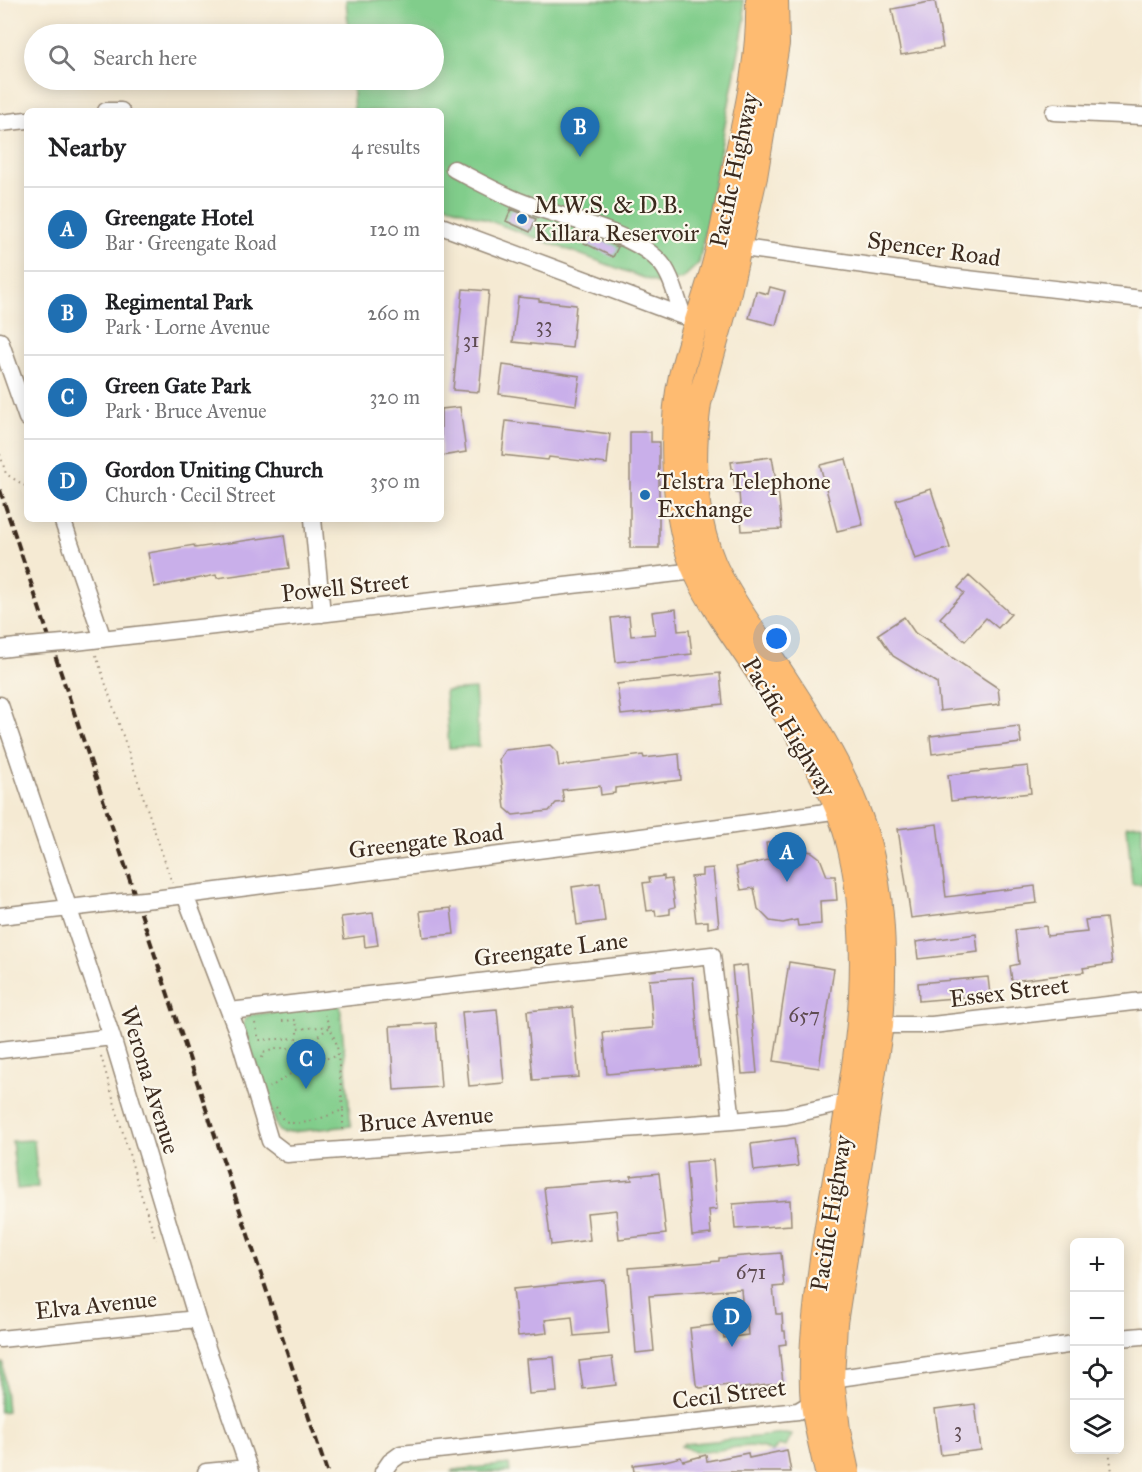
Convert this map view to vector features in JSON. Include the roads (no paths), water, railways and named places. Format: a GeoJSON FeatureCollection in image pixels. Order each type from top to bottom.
{"type":"FeatureCollection","features":[{"type":"Feature","properties":{"kind":"highway","name":"Pacific Highway"},"geometry":{"type":"LineString","coordinates":[[729,246],[757,42],[758,0]]}},
{"type":"Feature","properties":{"kind":"highway","name":"Pacific Highway"},"geometry":{"type":"LineString","coordinates":[[776,0],[777,44],[755,177],[700,321],[677,396],[674,434],[677,499],[683,533],[695,571],[720,615],[847,809],[872,853],[880,897],[884,977],[881,1025],[835,1323],[832,1378],[838,1430],[847,1472]]}},
{"type":"Feature","properties":{"kind":"highway","name":"Pacific Highway"},"geometry":{"type":"LineString","coordinates":[[700,321],[703,384],[696,421],[697,497],[704,532],[714,562],[726,586],[818,733],[847,809],[861,930],[863,976],[848,1102],[819,1283],[812,1352],[813,1402],[827,1472]]}},
{"type":"Feature","properties":{"kind":"street"},"geometry":{"type":"LineString","coordinates":[[1054,112],[1142,116]]}},
{"type":"Feature","properties":{"kind":"street"},"geometry":{"type":"LineString","coordinates":[[0,123],[24,120]]}},
{"type":"Feature","properties":{"kind":"street"},"geometry":{"type":"LineString","coordinates":[[454,169],[502,194],[593,226],[650,253],[660,261],[700,321]]}},
{"type":"Feature","properties":{"kind":"street"},"geometry":{"type":"LineString","coordinates":[[444,227],[700,321]]}},
{"type":"Feature","properties":{"kind":"street","name":"Spencer Road"},"geometry":{"type":"LineString","coordinates":[[729,246],[950,277],[1142,299]]}},
{"type":"Feature","properties":{"kind":"street"},"geometry":{"type":"LineString","coordinates":[[0,341],[24,409]]}},
{"type":"Feature","properties":{"kind":"street"},"geometry":{"type":"LineString","coordinates":[[63,522],[103,639]]}},
{"type":"Feature","properties":{"kind":"street"},"geometry":{"type":"LineString","coordinates":[[313,522],[322,614]]}},
{"type":"Feature","properties":{"kind":"street","name":"Powell Street"},"geometry":{"type":"LineString","coordinates":[[0,649],[695,571]]}},
{"type":"Feature","properties":{"kind":"street","name":"Werona Avenue"},"geometry":{"type":"LineString","coordinates":[[0,705],[112,1037],[197,1319],[249,1470]]}},
{"type":"Feature","properties":{"kind":"street","name":"Greengate Road"},"geometry":{"type":"LineString","coordinates":[[0,916],[185,895],[847,809]]}},
{"type":"Feature","properties":{"kind":"street","name":"Bruce Avenue"},"geometry":{"type":"LineString","coordinates":[[185,895],[230,1011],[270,1141],[286,1154],[732,1121],[786,1116],[848,1102]]}},
{"type":"Feature","properties":{"kind":"street","name":"Greengate Lane"},"geometry":{"type":"LineString","coordinates":[[230,1011],[712,955],[732,1121]]}},
{"type":"Feature","properties":{"kind":"street","name":"Essex Street"},"geometry":{"type":"LineString","coordinates":[[881,1025],[932,1025],[1142,1001]]}},
{"type":"Feature","properties":{"kind":"street"},"geometry":{"type":"LineString","coordinates":[[0,1050],[112,1037]]}},
{"type":"Feature","properties":{"kind":"street","name":"Elva Avenue"},"geometry":{"type":"LineString","coordinates":[[0,1339],[197,1319]]}},
{"type":"Feature","properties":{"kind":"street"},"geometry":{"type":"LineString","coordinates":[[1124,1338],[1142,1336]]}},
{"type":"Feature","properties":{"kind":"street"},"geometry":{"type":"LineString","coordinates":[[832,1378],[1070,1345]]}},
{"type":"Feature","properties":{"kind":"street","name":"Cecil Street"},"geometry":{"type":"LineString","coordinates":[[383,1472],[390,1462],[401,1454],[794,1412],[813,1402],[832,1378]]}},
{"type":"Feature","properties":{"kind":"street"},"geometry":{"type":"LineString","coordinates":[[206,1472],[249,1470]]}},
{"type":"Feature","properties":{"kind":"railway"},"geometry":{"type":"LineString","coordinates":[[0,490],[327,1472]]}},
{"type":"Feature","properties":{"kind":"place","name":"Regimental Park"},"geometry":{"type":"Point","coordinates":[580,157]}},
{"type":"Feature","properties":{"kind":"place","name":"M.W.S. & D.B. Killara Reservoir"},"geometry":{"type":"Point","coordinates":[522,219]}},
{"type":"Feature","properties":{"kind":"place","name":"Telstra Telephone Exchange"},"geometry":{"type":"Point","coordinates":[645,495]}},
{"type":"Feature","properties":{"kind":"place","name":"Greengate Hotel"},"geometry":{"type":"Point","coordinates":[787,882]}},
{"type":"Feature","properties":{"kind":"place","name":"Green Gate Park"},"geometry":{"type":"Point","coordinates":[306,1089]}},
{"type":"Feature","properties":{"kind":"place","name":"Gordon Uniting Church"},"geometry":{"type":"Point","coordinates":[732,1347]}}]}
